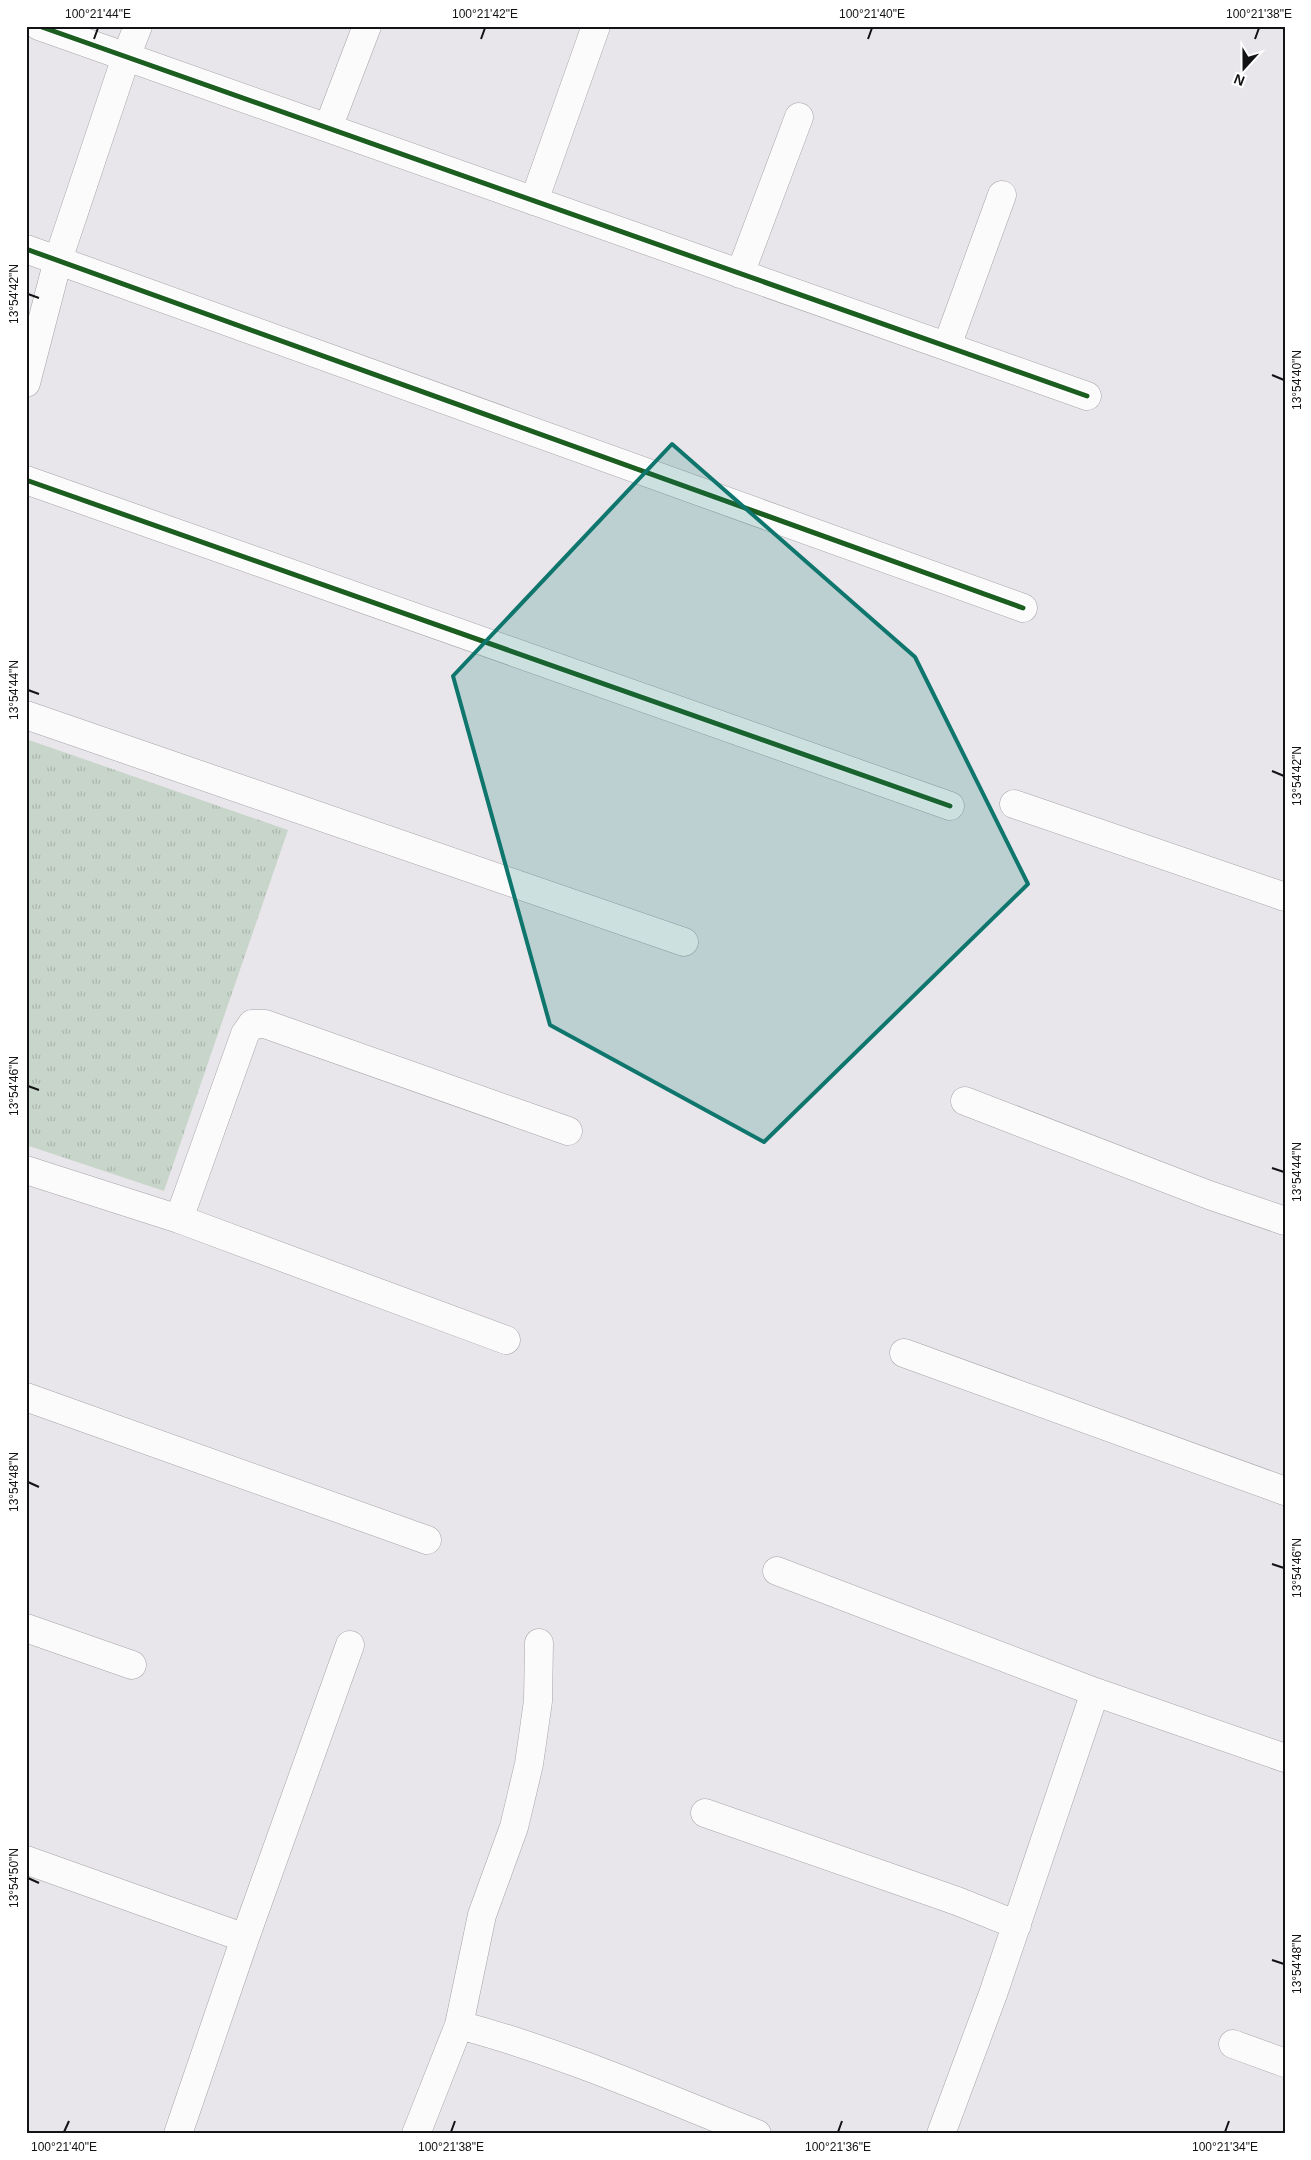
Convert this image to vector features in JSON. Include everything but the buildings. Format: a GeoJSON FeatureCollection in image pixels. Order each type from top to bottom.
{"type":"FeatureCollection","features":[{"type":"Feature","properties":{"kind":"street"},"geometry":{"type":"LineString","coordinates":[[39,26],[1087,396]]}},
{"type":"Feature","properties":{"kind":"street"},"geometry":{"type":"LineString","coordinates":[[26,383],[58,260],[138,26]]}},
{"type":"Feature","properties":{"kind":"street"},"geometry":{"type":"LineString","coordinates":[[328,128],[367,26]]}},
{"type":"Feature","properties":{"kind":"street"},"geometry":{"type":"LineString","coordinates":[[534,201],[596,26]]}},
{"type":"Feature","properties":{"kind":"street"},"geometry":{"type":"LineString","coordinates":[[740,274],[799,117]]}},
{"type":"Feature","properties":{"kind":"street"},"geometry":{"type":"LineString","coordinates":[[947,346],[1002,195]]}},
{"type":"Feature","properties":{"kind":"street"},"geometry":{"type":"LineString","coordinates":[[26,249],[1023,608]]}},
{"type":"Feature","properties":{"kind":"street"},"geometry":{"type":"LineString","coordinates":[[26,480],[950,806]]}},
{"type":"Feature","properties":{"kind":"street"},"geometry":{"type":"LineString","coordinates":[[26,715],[684,942]]}},
{"type":"Feature","properties":{"kind":"street"},"geometry":{"type":"LineString","coordinates":[[1014,804],[1285,897]]}},
{"type":"Feature","properties":{"kind":"street"},"geometry":{"type":"LineString","coordinates":[[179,1219],[245,1034],[252,1024],[265,1024],[568,1131]]}},
{"type":"Feature","properties":{"kind":"street"},"geometry":{"type":"LineString","coordinates":[[965,1101],[1209,1195],[1285,1220]]}},
{"type":"Feature","properties":{"kind":"street"},"geometry":{"type":"LineString","coordinates":[[26,1170],[179,1219],[506,1340]]}},
{"type":"Feature","properties":{"kind":"street"},"geometry":{"type":"LineString","coordinates":[[904,1353],[1194,1460],[1285,1491]]}},
{"type":"Feature","properties":{"kind":"street"},"geometry":{"type":"LineString","coordinates":[[26,1397],[427,1540]]}},
{"type":"Feature","properties":{"kind":"street"},"geometry":{"type":"LineString","coordinates":[[777,1571],[1095,1692],[1285,1758]]}},
{"type":"Feature","properties":{"kind":"street"},"geometry":{"type":"LineString","coordinates":[[26,1628],[132,1665]]}},
{"type":"Feature","properties":{"kind":"street"},"geometry":{"type":"LineString","coordinates":[[416,2134],[459,2024],[482,1915],[514,1827],[529,1764],[538,1701],[540,1644]]}},
{"type":"Feature","properties":{"kind":"street"},"geometry":{"type":"LineString","coordinates":[[178,2134],[350,1645]]}},
{"type":"Feature","properties":{"kind":"street"},"geometry":{"type":"LineString","coordinates":[[941,2134],[1017,1925],[1095,1692]]}},
{"type":"Feature","properties":{"kind":"street"},"geometry":{"type":"LineString","coordinates":[[706,1813],[957,1901],[1017,1925]]}},
{"type":"Feature","properties":{"kind":"street"},"geometry":{"type":"LineString","coordinates":[[26,1860],[246,1938]]}},
{"type":"Feature","properties":{"kind":"street"},"geometry":{"type":"LineString","coordinates":[[459,2024],[507,2037],[548,2052],[756,2134]]}},
{"type":"Feature","properties":{"kind":"street"},"geometry":{"type":"LineString","coordinates":[[1233,2044],[1285,2063]]}},
{"type":"Feature","properties":{"kind":"highlighted area"},"geometry":{"type":"Polygon","coordinates":[[[672,444],[915,657],[1028,884],[764,1142],[550,1025],[453,676],[672,444]]]}},
{"type":"Feature","properties":{"kind":"green space"},"geometry":{"type":"Polygon","coordinates":[[[26,739],[288,830],[164,1191],[26,1145],[26,739]]]}},
{"type":"Feature","properties":{"kind":"cycle path"},"geometry":{"type":"LineString","coordinates":[[39,26],[1087,396]]}},
{"type":"Feature","properties":{"kind":"cycle path"},"geometry":{"type":"LineString","coordinates":[[26,249],[1023,608]]}},
{"type":"Feature","properties":{"kind":"cycle path"},"geometry":{"type":"LineString","coordinates":[[26,480],[950,806]]}}]}
